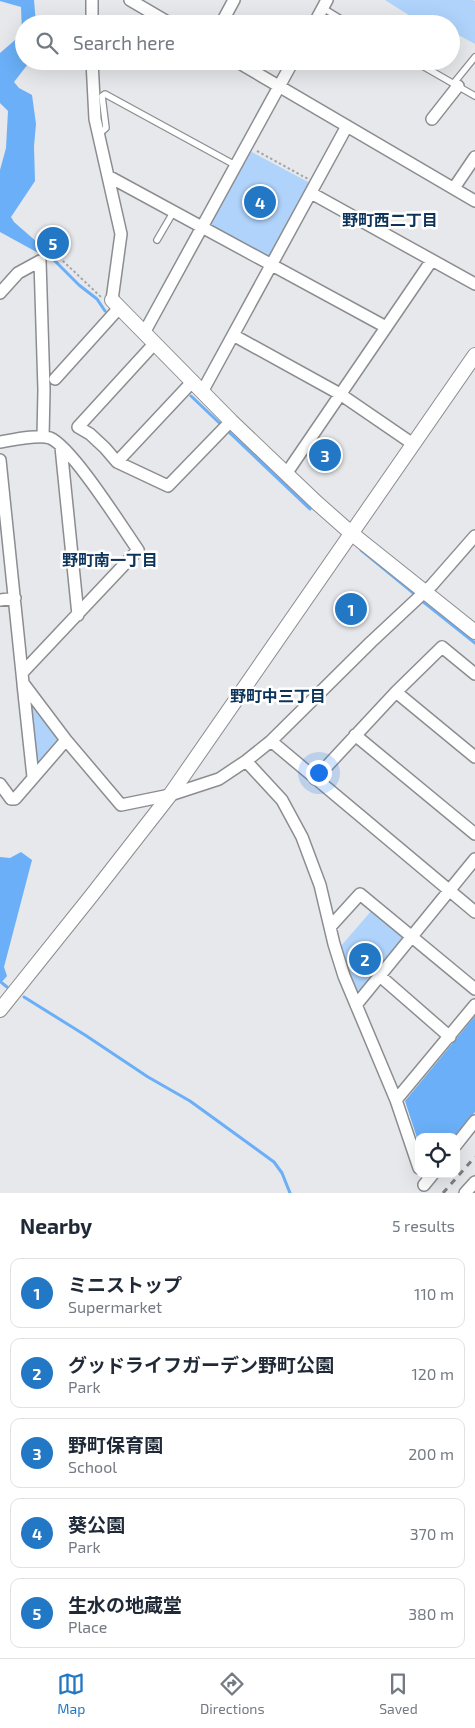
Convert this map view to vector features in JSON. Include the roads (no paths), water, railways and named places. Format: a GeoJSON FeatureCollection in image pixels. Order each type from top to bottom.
{"type":"FeatureCollection","features":[{"type":"Feature","properties":{"kind":"street"},"geometry":{"type":"LineString","coordinates":[[92,0],[92,15]]}},
{"type":"Feature","properties":{"kind":"street"},"geometry":{"type":"LineString","coordinates":[[226,15],[234,0]]}},
{"type":"Feature","properties":{"kind":"street"},"geometry":{"type":"LineString","coordinates":[[136,2],[157,15]]}},
{"type":"Feature","properties":{"kind":"street"},"geometry":{"type":"LineString","coordinates":[[319,15],[325,4]]}},
{"type":"Feature","properties":{"kind":"street"},"geometry":{"type":"LineString","coordinates":[[54,379],[115,304],[121,234],[98,134],[93,97],[92,70]]}},
{"type":"Feature","properties":{"kind":"street"},"geometry":{"type":"LineString","coordinates":[[252,70],[475,201]]}},
{"type":"Feature","properties":{"kind":"street"},"geometry":{"type":"LineString","coordinates":[[144,332],[288,70]]}},
{"type":"Feature","properties":{"kind":"street"},"geometry":{"type":"LineString","coordinates":[[432,120],[455,85]]}},
{"type":"Feature","properties":{"kind":"street"},"geometry":{"type":"LineString","coordinates":[[202,392],[347,126]]}},
{"type":"Feature","properties":{"kind":"street"},"geometry":{"type":"LineString","coordinates":[[454,188],[475,157]]}},
{"type":"Feature","properties":{"kind":"street"},"geometry":{"type":"LineString","coordinates":[[108,176],[386,327]]}},
{"type":"Feature","properties":{"kind":"street"},"geometry":{"type":"LineString","coordinates":[[313,188],[475,284]]}},
{"type":"Feature","properties":{"kind":"street"},"geometry":{"type":"LineString","coordinates":[[286,474],[432,260]]}},
{"type":"Feature","properties":{"kind":"street"},"geometry":{"type":"LineString","coordinates":[[0,293],[18,273],[40,261],[44,381],[43,437]]}},
{"type":"Feature","properties":{"kind":"street"},"geometry":{"type":"LineString","coordinates":[[115,304],[230,422],[286,474],[420,596],[475,632]]}},
{"type":"Feature","properties":{"kind":"street"},"geometry":{"type":"LineString","coordinates":[[233,336],[340,394],[413,444]]}},
{"type":"Feature","properties":{"kind":"street"},"geometry":{"type":"LineString","coordinates":[[154,344],[78,427],[90,434],[116,462],[168,486],[230,422]]}},
{"type":"Feature","properties":{"kind":"street"},"geometry":{"type":"LineString","coordinates":[[0,1010],[170,795],[475,355]]}},
{"type":"Feature","properties":{"kind":"street"},"geometry":{"type":"LineString","coordinates":[[116,462],[192,382]]}},
{"type":"Feature","properties":{"kind":"street"},"geometry":{"type":"LineString","coordinates":[[0,442],[43,437],[51,438],[72,458],[138,550],[23,678]]}},
{"type":"Feature","properties":{"kind":"street"},"geometry":{"type":"LineString","coordinates":[[61,447],[78,615]]}},
{"type":"Feature","properties":{"kind":"street"},"geometry":{"type":"LineString","coordinates":[[0,460],[33,777]]}},
{"type":"Feature","properties":{"kind":"street"},"geometry":{"type":"LineString","coordinates":[[23,678],[66,740],[121,805],[170,795],[220,779],[270,741],[473,542]]}},
{"type":"Feature","properties":{"kind":"street"},"geometry":{"type":"LineString","coordinates":[[0,600],[15,598]]}},
{"type":"Feature","properties":{"kind":"street"},"geometry":{"type":"LineString","coordinates":[[315,778],[396,692],[442,647],[475,674]]}},
{"type":"Feature","properties":{"kind":"street"},"geometry":{"type":"LineString","coordinates":[[396,692],[475,757]]}},
{"type":"Feature","properties":{"kind":"street"},"geometry":{"type":"LineString","coordinates":[[355,736],[475,834]]}},
{"type":"Feature","properties":{"kind":"street"},"geometry":{"type":"LineString","coordinates":[[1,790],[11,799],[15,799],[66,740]]}},
{"type":"Feature","properties":{"kind":"street"},"geometry":{"type":"LineString","coordinates":[[270,741],[475,912]]}},
{"type":"Feature","properties":{"kind":"street"},"geometry":{"type":"LineString","coordinates":[[246,761],[282,800],[293,818],[320,884],[344,976],[396,1100],[415,1156]]}},
{"type":"Feature","properties":{"kind":"street"},"geometry":{"type":"LineString","coordinates":[[356,1005],[475,859]]}},
{"type":"Feature","properties":{"kind":"street"},"geometry":{"type":"LineString","coordinates":[[330,927],[360,894],[475,989]]}},
{"type":"Feature","properties":{"kind":"street"},"geometry":{"type":"LineString","coordinates":[[380,976],[450,1037]]}},
{"type":"Feature","properties":{"kind":"street"},"geometry":{"type":"LineString","coordinates":[[396,1100],[475,1005]]}},
{"type":"Feature","properties":{"kind":"street"},"geometry":{"type":"LineString","coordinates":[[460,1139],[475,1121]]}},
{"type":"Feature","properties":{"kind":"street"},"geometry":{"type":"LineString","coordinates":[[422,1178],[424,1185],[429,1178]]}},
{"type":"Feature","properties":{"kind":"street"},"geometry":{"type":"LineString","coordinates":[[465,1193],[475,1182]]}},
{"type":"Feature","properties":{"kind":"lane"},"geometry":{"type":"LineString","coordinates":[[325,4],[339,15]]}},
{"type":"Feature","properties":{"kind":"lane"},"geometry":{"type":"LineString","coordinates":[[455,85],[475,57]]}},
{"type":"Feature","properties":{"kind":"lane"},"geometry":{"type":"LineString","coordinates":[[429,70],[475,96]]}},
{"type":"Feature","properties":{"kind":"lane"},"geometry":{"type":"LineString","coordinates":[[98,134],[106,128],[102,96],[105,94],[235,165]]}},
{"type":"Feature","properties":{"kind":"lane"},"geometry":{"type":"LineString","coordinates":[[158,240],[174,211]]}},
{"type":"Feature","properties":{"kind":"water"},"geometry":{"type":"Polygon","coordinates":[[[34,0],[35,15],[21,15],[21,7],[0,1],[34,0]]]}},
{"type":"Feature","properties":{"kind":"water"},"geometry":{"type":"Polygon","coordinates":[[[15,40],[15,70],[23,70],[14,82],[19,88],[32,95],[36,124],[34,146],[35,181],[11,217],[14,222],[46,250],[42,255],[0,232],[0,170],[6,148],[8,111],[0,103],[0,53],[15,40]]]}},
{"type":"Feature","properties":{"kind":"water"},"geometry":{"type":"Polygon","coordinates":[[[21,852],[32,860],[4,967],[7,976],[0,984],[0,857],[10,858],[21,852]]]}},
{"type":"Feature","properties":{"kind":"water"},"geometry":{"type":"Polygon","coordinates":[[[475,1016],[475,1112],[458,1133],[415,1133],[405,1101],[475,1016]]]}},
{"type":"Feature","properties":{"kind":"waterway"},"geometry":{"type":"LineString","coordinates":[[54,260],[79,285],[97,299],[105,311]]}},
{"type":"Feature","properties":{"kind":"waterway"},"geometry":{"type":"LineString","coordinates":[[191,396],[310,509]]}},
{"type":"Feature","properties":{"kind":"waterway"},"geometry":{"type":"LineString","coordinates":[[361,550],[417,596]]}},
{"type":"Feature","properties":{"kind":"waterway"},"geometry":{"type":"LineString","coordinates":[[421,600],[475,643]]}},
{"type":"Feature","properties":{"kind":"waterway"},"geometry":{"type":"LineString","coordinates":[[2,983],[7,987]]}},
{"type":"Feature","properties":{"kind":"waterway"},"geometry":{"type":"LineString","coordinates":[[24,997],[148,1077],[190,1101],[274,1162],[282,1173],[290,1193]]}},
{"type":"Feature","properties":{"kind":"railway"},"geometry":{"type":"LineString","coordinates":[[443,1193],[475,1157]]}},
{"type":"Feature","properties":{"kind":"place","name":"葵公園"},"geometry":{"type":"Point","coordinates":[260,202]}},
{"type":"Feature","properties":{"kind":"place","name":"生水の地蔵堂"},"geometry":{"type":"Point","coordinates":[53,243]}},
{"type":"Feature","properties":{"kind":"place","name":"野町保育園"},"geometry":{"type":"Point","coordinates":[325,455]}},
{"type":"Feature","properties":{"kind":"place","name":"ミニストップ"},"geometry":{"type":"Point","coordinates":[351,609]}},
{"type":"Feature","properties":{"kind":"place","name":"グッドライフガーデン野町公園"},"geometry":{"type":"Point","coordinates":[365,959]}},
{"type":"Feature","properties":{"kind":"district","name":"野町西二丁目"},"geometry":{"type":"Point","coordinates":[390,219]}},
{"type":"Feature","properties":{"kind":"district","name":"野町南一丁目"},"geometry":{"type":"Point","coordinates":[110,559]}},
{"type":"Feature","properties":{"kind":"district","name":"野町中三丁目"},"geometry":{"type":"Point","coordinates":[278,695]}}]}
